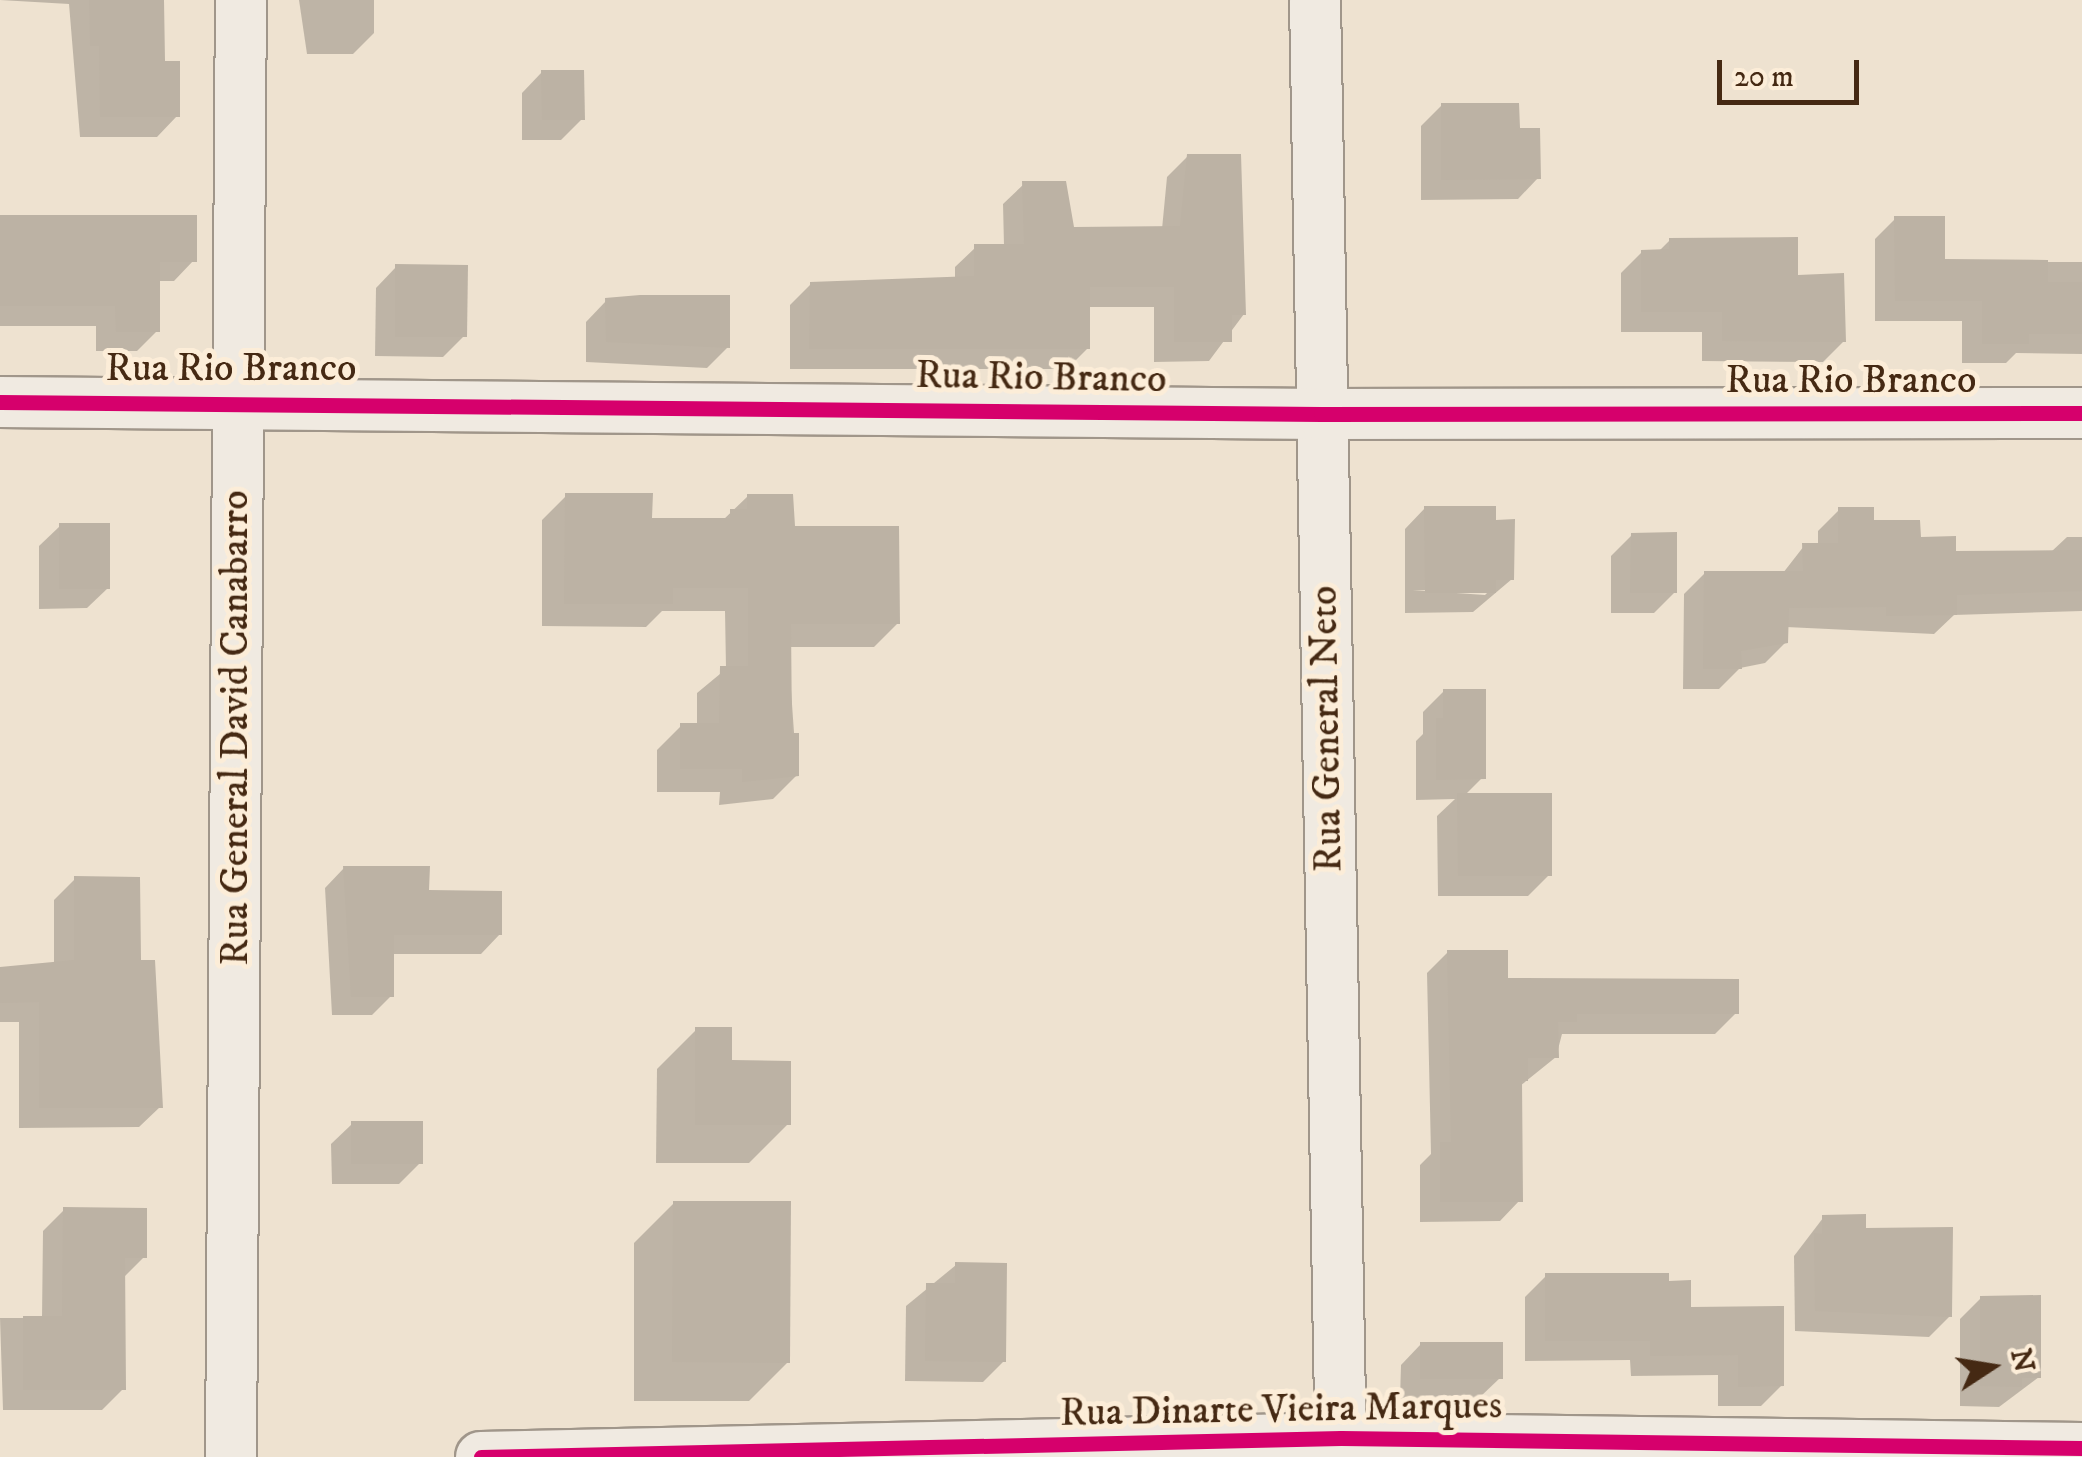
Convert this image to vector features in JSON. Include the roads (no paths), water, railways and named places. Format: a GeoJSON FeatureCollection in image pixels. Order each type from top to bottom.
{"type":"FeatureCollection","features":[{"type":"Feature","properties":{"kind":"street","name":"Rua General David Canabarro"},"geometry":{"type":"LineString","coordinates":[[231,1457],[242,0]]}},
{"type":"Feature","properties":{"kind":"street","name":"Rua General Neto"},"geometry":{"type":"LineString","coordinates":[[1315,0],[1341,1448]]}},
{"type":"Feature","properties":{"kind":"street","name":"Rua Rio Branco"},"geometry":{"type":"LineString","coordinates":[[0,402],[238,400],[1321,414],[2082,413]]}},
{"type":"Feature","properties":{"kind":"street","name":"Rua Dinarte Vieira Marques"},"geometry":{"type":"LineString","coordinates":[[481,1457],[1341,1448],[2082,1448]]}}]}
